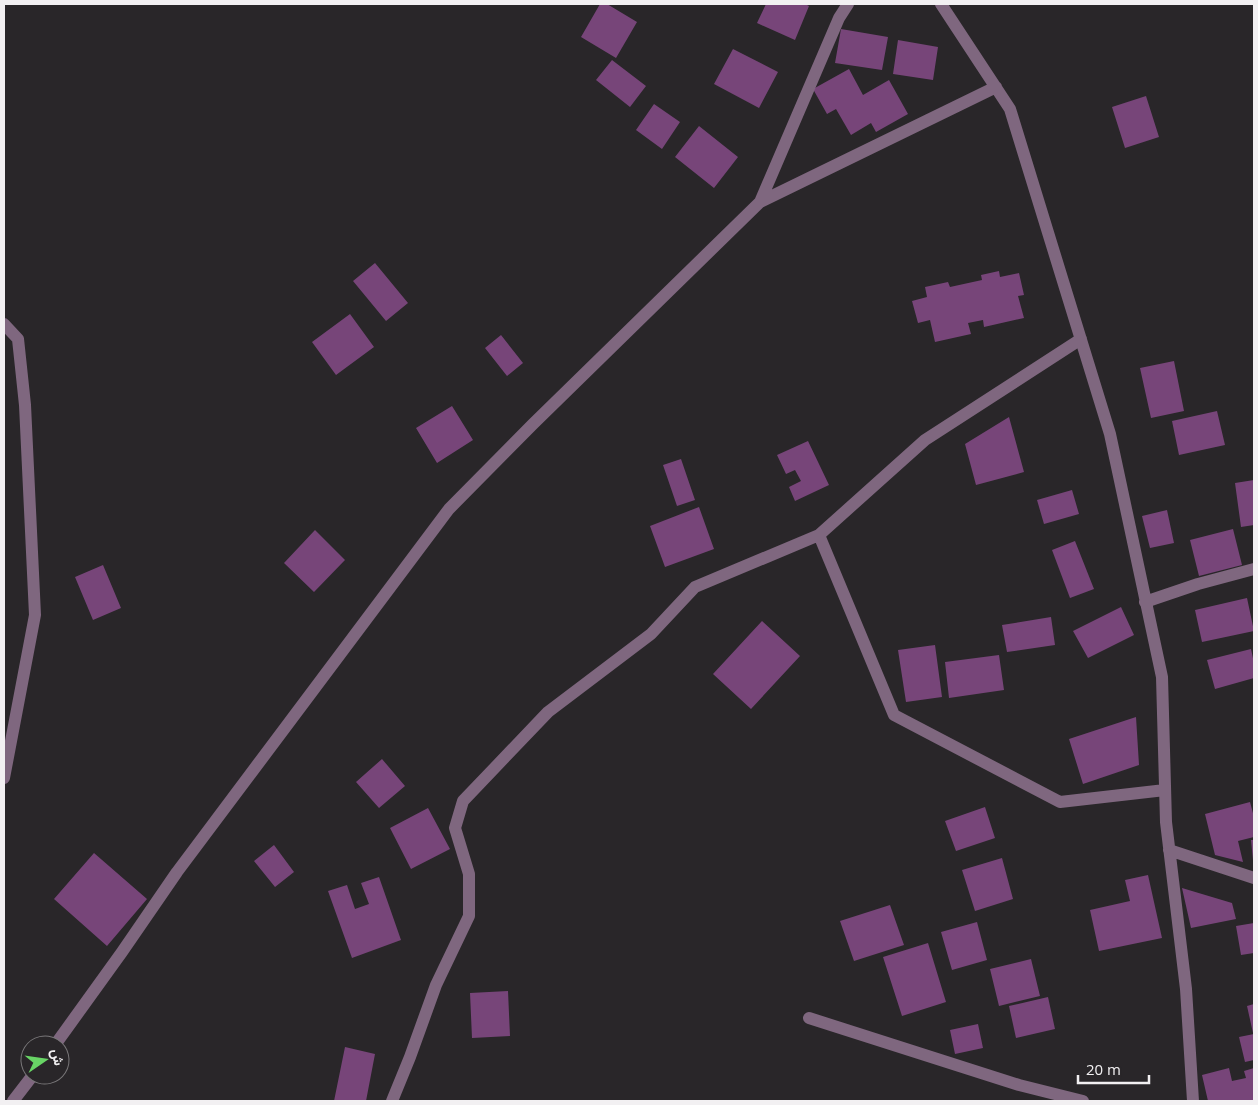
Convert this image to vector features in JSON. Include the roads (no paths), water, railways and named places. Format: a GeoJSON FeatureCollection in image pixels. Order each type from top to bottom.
{"type":"FeatureCollection","features":[{"type":"Feature","properties":{"kind":"street"},"geometry":{"type":"LineString","coordinates":[[760,202],[839,18],[848,4]]}},
{"type":"Feature","properties":{"kind":"street"},"geometry":{"type":"LineString","coordinates":[[941,4],[1010,109],[1110,434],[1162,677],[1166,822],[1186,989],[1193,1101]]}},
{"type":"Feature","properties":{"kind":"street"},"geometry":{"type":"LineString","coordinates":[[62,1035],[177,872],[449,508],[760,202],[996,87]]}},
{"type":"Feature","properties":{"kind":"street"},"geometry":{"type":"LineString","coordinates":[[4,324],[18,339],[25,405],[35,615],[4,778]]}},
{"type":"Feature","properties":{"kind":"street"},"geometry":{"type":"LineString","coordinates":[[392,1101],[436,985],[469,916],[469,874],[455,828],[463,801],[548,712],[651,634],[695,587],[819,535],[924,440],[1081,339]]}},
{"type":"Feature","properties":{"kind":"street"},"geometry":{"type":"LineString","coordinates":[[819,535],[894,715],[1060,802],[1165,790]]}},
{"type":"Feature","properties":{"kind":"street"},"geometry":{"type":"LineString","coordinates":[[1145,602],[1198,584],[1254,569]]}},
{"type":"Feature","properties":{"kind":"street"},"geometry":{"type":"LineString","coordinates":[[1169,850],[1254,878]]}},
{"type":"Feature","properties":{"kind":"street"},"geometry":{"type":"LineString","coordinates":[[809,1018],[1019,1084],[1083,1101]]}},
{"type":"Feature","properties":{"kind":"street"},"geometry":{"type":"LineString","coordinates":[[13,1101],[25,1085]]}}]}
